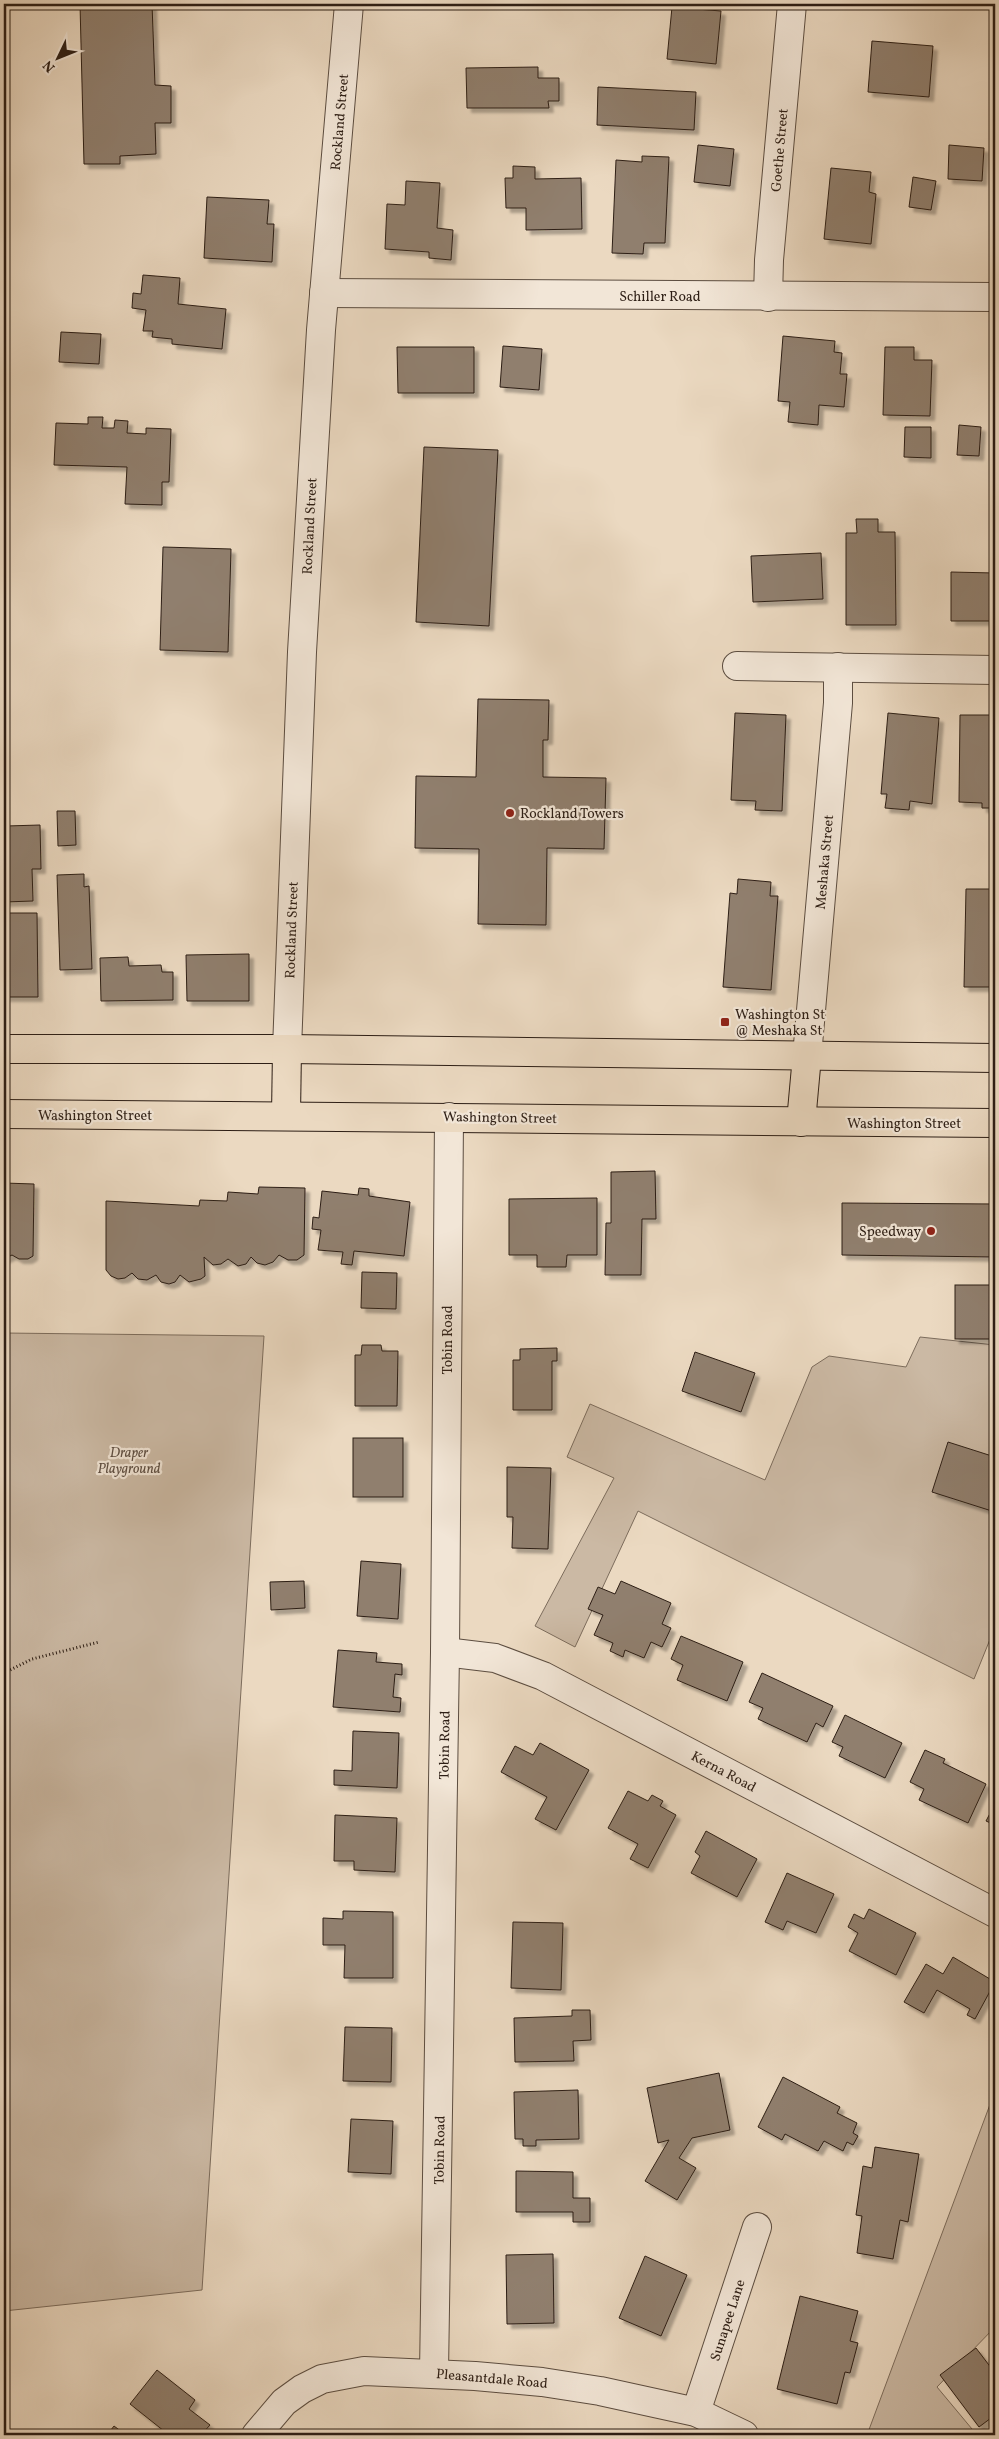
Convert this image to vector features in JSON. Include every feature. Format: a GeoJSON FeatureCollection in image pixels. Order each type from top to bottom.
{"type":"FeatureCollection","features":[{"type":"Feature","properties":{"kind":"main road"},"geometry":{"type":"LineString","coordinates":[[4,1049],[286,1049],[995,1058]]}},
{"type":"Feature","properties":{"kind":"main road"},"geometry":{"type":"LineString","coordinates":[[286,1049],[286,1115]]}},
{"type":"Feature","properties":{"kind":"main road"},"geometry":{"type":"LineString","coordinates":[[801,1122],[807,1056]]}},
{"type":"Feature","properties":{"kind":"main road","name":"Washington Street"},"geometry":{"type":"LineString","coordinates":[[4,1114],[286,1115],[995,1123]]}},
{"type":"Feature","properties":{"kind":"street","name":"Rockland Street"},"geometry":{"type":"LineString","coordinates":[[286,1049],[302,652],[324,293],[349,4]]}},
{"type":"Feature","properties":{"kind":"street","name":"Goethe Street"},"geometry":{"type":"LineString","coordinates":[[768,297],[769,260],[792,4]]}},
{"type":"Feature","properties":{"kind":"street","name":"Schiller Road"},"geometry":{"type":"LineString","coordinates":[[324,293],[995,297]]}},
{"type":"Feature","properties":{"kind":"street"},"geometry":{"type":"LineString","coordinates":[[737,666],[995,670]]}},
{"type":"Feature","properties":{"kind":"street","name":"Meshaka Street"},"geometry":{"type":"LineString","coordinates":[[807,1056],[838,703],[838,667]]}},
{"type":"Feature","properties":{"kind":"street","name":"Tobin Road"},"geometry":{"type":"LineString","coordinates":[[434,2372],[445,1652],[449,1117]]}},
{"type":"Feature","properties":{"kind":"street","name":"Kerna Road"},"geometry":{"type":"LineString","coordinates":[[445,1652],[496,1658],[543,1676],[995,1913]]}},
{"type":"Feature","properties":{"kind":"street","name":"Sunapee Lane"},"geometry":{"type":"LineString","coordinates":[[696,2412],[757,2227]]}},
{"type":"Feature","properties":{"kind":"street","name":"Pleasantdale Road"},"geometry":{"type":"LineString","coordinates":[[256,2435],[284,2402],[302,2389],[322,2379],[364,2370],[434,2372],[542,2382],[654,2402],[696,2412],[744,2435]]}},
{"type":"Feature","properties":{"kind":"path"},"geometry":{"type":"LineString","coordinates":[[4,1673],[32,1659],[99,1642]]}},
{"type":"Feature","properties":{"kind":"green space","name":"Draper Playground"},"geometry":{"type":"Polygon","coordinates":[[[4,1333],[264,1336],[202,2290],[4,2311],[4,1333]]]}},
{"type":"Feature","properties":{"kind":"green space"},"geometry":{"type":"Polygon","coordinates":[[[920,1337],[995,1345],[995,1627],[974,1679],[638,1511],[575,1647],[535,1626],[614,1478],[567,1457],[590,1404],[765,1480],[812,1367],[829,1356],[906,1367],[920,1337]]]}},
{"type":"Feature","properties":{"kind":"green space"},"geometry":{"type":"Polygon","coordinates":[[[995,2091],[995,2327],[937,2387],[977,2435],[867,2435],[995,2091]]]}},
{"type":"Feature","properties":{"kind":"building"},"geometry":{"type":"Polygon","coordinates":[[[80,4],[152,4],[155,85],[171,86],[171,123],[155,123],[156,154],[120,156],[120,164],[84,164],[80,4]]]}},
{"type":"Feature","properties":{"kind":"building"},"geometry":{"type":"Polygon","coordinates":[[[995,5],[995,58],[991,57],[995,5]]]}},
{"type":"Feature","properties":{"kind":"building"},"geometry":{"type":"Polygon","coordinates":[[[672,7],[721,11],[716,64],[667,59],[672,7]]]}},
{"type":"Feature","properties":{"kind":"building"},"geometry":{"type":"Polygon","coordinates":[[[872,41],[933,46],[929,97],[868,92],[872,41]]]}},
{"type":"Feature","properties":{"kind":"building"},"geometry":{"type":"Polygon","coordinates":[[[538,67],[538,78],[559,78],[559,101],[548,101],[549,108],[467,108],[466,68],[538,67]]]}},
{"type":"Feature","properties":{"kind":"building"},"geometry":{"type":"Polygon","coordinates":[[[598,87],[696,92],[694,130],[597,125],[598,87]]]}},
{"type":"Feature","properties":{"kind":"building"},"geometry":{"type":"Polygon","coordinates":[[[698,145],[734,149],[730,186],[694,182],[698,145]]]}},
{"type":"Feature","properties":{"kind":"building"},"geometry":{"type":"Polygon","coordinates":[[[949,145],[984,148],[982,181],[948,179],[949,145]]]}},
{"type":"Feature","properties":{"kind":"building"},"geometry":{"type":"Polygon","coordinates":[[[642,156],[669,157],[665,243],[644,243],[643,254],[612,253],[616,160],[642,162],[642,156]]]}},
{"type":"Feature","properties":{"kind":"building"},"geometry":{"type":"Polygon","coordinates":[[[513,166],[535,167],[535,179],[581,178],[582,229],[526,230],[526,208],[506,208],[505,178],[513,178],[513,166]]]}},
{"type":"Feature","properties":{"kind":"building"},"geometry":{"type":"Polygon","coordinates":[[[831,168],[871,172],[869,192],[876,194],[871,244],[824,239],[831,168]]]}},
{"type":"Feature","properties":{"kind":"building"},"geometry":{"type":"Polygon","coordinates":[[[913,177],[936,181],[931,210],[909,207],[913,177]]]}},
{"type":"Feature","properties":{"kind":"building"},"geometry":{"type":"Polygon","coordinates":[[[406,181],[440,183],[437,228],[453,230],[451,260],[429,258],[429,252],[385,249],[387,204],[405,205],[406,181]]]}},
{"type":"Feature","properties":{"kind":"building"},"geometry":{"type":"Polygon","coordinates":[[[207,197],[269,200],[267,224],[274,224],[272,262],[204,258],[207,197]]]}},
{"type":"Feature","properties":{"kind":"building"},"geometry":{"type":"Polygon","coordinates":[[[143,275],[180,278],[178,304],[226,309],[222,349],[172,344],[172,339],[152,337],[153,331],[143,331],[146,310],[132,308],[133,293],[141,294],[143,275]]]}},
{"type":"Feature","properties":{"kind":"building"},"geometry":{"type":"Polygon","coordinates":[[[61,332],[101,334],[99,364],[59,362],[61,332]]]}},
{"type":"Feature","properties":{"kind":"building"},"geometry":{"type":"Polygon","coordinates":[[[783,336],[835,341],[834,352],[842,353],[840,374],[847,374],[844,407],[819,405],[818,425],[788,422],[790,402],[778,401],[783,336]]]}},
{"type":"Feature","properties":{"kind":"building"},"geometry":{"type":"Polygon","coordinates":[[[503,346],[542,349],[539,390],[500,387],[503,346]]]}},
{"type":"Feature","properties":{"kind":"building"},"geometry":{"type":"Polygon","coordinates":[[[397,347],[474,347],[474,393],[398,393],[397,347]]]}},
{"type":"Feature","properties":{"kind":"building"},"geometry":{"type":"Polygon","coordinates":[[[885,347],[914,347],[914,360],[932,360],[930,416],[883,415],[885,347]]]}},
{"type":"Feature","properties":{"kind":"building"},"geometry":{"type":"Polygon","coordinates":[[[992,367],[995,367],[995,433],[992,433],[992,367]]]}},
{"type":"Feature","properties":{"kind":"building"},"geometry":{"type":"Polygon","coordinates":[[[88,417],[103,417],[102,428],[114,428],[115,420],[128,421],[127,433],[146,434],[146,428],[171,429],[169,482],[162,482],[162,505],[125,504],[127,467],[54,465],[56,423],[88,424],[88,417]]]}},
{"type":"Feature","properties":{"kind":"building"},"geometry":{"type":"Polygon","coordinates":[[[959,425],[981,427],[979,456],[957,455],[959,425]]]}},
{"type":"Feature","properties":{"kind":"building"},"geometry":{"type":"Polygon","coordinates":[[[905,427],[931,427],[931,458],[904,457],[905,427]]]}},
{"type":"Feature","properties":{"kind":"building"},"geometry":{"type":"Polygon","coordinates":[[[424,447],[498,450],[489,626],[416,622],[424,447]]]}},
{"type":"Feature","properties":{"kind":"building"},"geometry":{"type":"Polygon","coordinates":[[[856,519],[878,519],[878,532],[895,532],[896,625],[846,625],[846,533],[857,533],[856,519]]]}},
{"type":"Feature","properties":{"kind":"building"},"geometry":{"type":"Polygon","coordinates":[[[163,547],[231,549],[228,652],[160,650],[163,547]]]}},
{"type":"Feature","properties":{"kind":"building"},"geometry":{"type":"Polygon","coordinates":[[[821,553],[823,599],[753,602],[751,556],[821,553]]]}},
{"type":"Feature","properties":{"kind":"building"},"geometry":{"type":"Polygon","coordinates":[[[951,572],[994,573],[993,621],[951,621],[951,572]]]}},
{"type":"Feature","properties":{"kind":"building","name":"Rockland Towers"},"geometry":{"type":"Polygon","coordinates":[[[478,699],[549,700],[548,740],[543,740],[543,777],[606,778],[604,849],[547,848],[546,925],[478,924],[479,849],[415,848],[416,776],[476,777],[478,699]]]}},
{"type":"Feature","properties":{"kind":"building"},"geometry":{"type":"Polygon","coordinates":[[[735,713],[786,715],[782,811],[755,810],[756,801],[731,800],[735,713]]]}},
{"type":"Feature","properties":{"kind":"building"},"geometry":{"type":"Polygon","coordinates":[[[888,713],[939,718],[932,804],[910,801],[909,810],[885,808],[887,794],[881,794],[888,713]]]}},
{"type":"Feature","properties":{"kind":"building"},"geometry":{"type":"Polygon","coordinates":[[[960,715],[995,715],[995,808],[982,808],[982,803],[959,802],[960,715]]]}},
{"type":"Feature","properties":{"kind":"building"},"geometry":{"type":"Polygon","coordinates":[[[57,811],[75,811],[76,845],[58,846],[57,811]]]}},
{"type":"Feature","properties":{"kind":"building"},"geometry":{"type":"Polygon","coordinates":[[[40,825],[41,869],[32,869],[33,901],[4,902],[4,873],[7,873],[6,826],[40,825]]]}},
{"type":"Feature","properties":{"kind":"building"},"geometry":{"type":"Polygon","coordinates":[[[84,874],[84,887],[89,886],[92,969],[60,970],[57,875],[84,874]]]}},
{"type":"Feature","properties":{"kind":"building"},"geometry":{"type":"Polygon","coordinates":[[[738,879],[771,882],[770,896],[778,896],[771,990],[723,987],[730,893],[737,894],[738,879]]]}},
{"type":"Feature","properties":{"kind":"building"},"geometry":{"type":"Polygon","coordinates":[[[966,889],[995,889],[995,987],[964,987],[966,889]]]}},
{"type":"Feature","properties":{"kind":"building"},"geometry":{"type":"Polygon","coordinates":[[[4,913],[37,913],[38,997],[4,997],[4,913]]]}},
{"type":"Feature","properties":{"kind":"building"},"geometry":{"type":"Polygon","coordinates":[[[249,954],[249,1001],[187,1001],[186,955],[249,954]]]}},
{"type":"Feature","properties":{"kind":"building"},"geometry":{"type":"Polygon","coordinates":[[[128,957],[129,966],[161,965],[162,972],[173,972],[173,1000],[101,1001],[100,958],[128,957]]]}},
{"type":"Feature","properties":{"kind":"building"},"geometry":{"type":"Polygon","coordinates":[[[655,1171],[656,1219],[642,1219],[641,1275],[605,1275],[606,1223],[611,1223],[611,1172],[655,1171]]]}},
{"type":"Feature","properties":{"kind":"building"},"geometry":{"type":"Polygon","coordinates":[[[4,1183],[34,1184],[33,1256],[28,1259],[19,1259],[12,1255],[4,1259],[4,1183]]]}},
{"type":"Feature","properties":{"kind":"building"},"geometry":{"type":"Polygon","coordinates":[[[259,1187],[305,1188],[304,1255],[297,1260],[288,1260],[279,1255],[273,1262],[265,1265],[257,1263],[251,1257],[246,1264],[238,1266],[228,1259],[221,1264],[213,1265],[204,1257],[205,1276],[189,1282],[180,1275],[175,1282],[169,1284],[161,1282],[156,1275],[147,1280],[138,1279],[132,1273],[125,1278],[118,1279],[111,1276],[106,1270],[106,1201],[199,1206],[200,1200],[227,1201],[228,1192],[258,1194],[259,1187]]]}},
{"type":"Feature","properties":{"kind":"building"},"geometry":{"type":"Polygon","coordinates":[[[359,1188],[369,1189],[369,1196],[410,1202],[404,1256],[354,1251],[352,1265],[341,1264],[343,1252],[318,1250],[321,1230],[312,1229],[313,1217],[319,1218],[322,1191],[358,1195],[359,1188]]]}},
{"type":"Feature","properties":{"kind":"building"},"geometry":{"type":"Polygon","coordinates":[[[597,1198],[597,1255],[567,1255],[566,1267],[537,1267],[537,1255],[509,1255],[509,1199],[597,1198]]]}},
{"type":"Feature","properties":{"kind":"building"},"geometry":{"type":"Polygon","coordinates":[[[842,1203],[995,1204],[995,1257],[842,1255],[842,1203]]]}},
{"type":"Feature","properties":{"kind":"building"},"geometry":{"type":"Polygon","coordinates":[[[362,1272],[397,1273],[396,1309],[361,1308],[362,1272]]]}},
{"type":"Feature","properties":{"kind":"building"},"geometry":{"type":"Polygon","coordinates":[[[955,1285],[995,1285],[995,1339],[955,1339],[955,1285]]]}},
{"type":"Feature","properties":{"kind":"building"},"geometry":{"type":"Polygon","coordinates":[[[362,1345],[381,1345],[382,1351],[398,1351],[397,1406],[355,1406],[355,1355],[361,1355],[362,1345]]]}},
{"type":"Feature","properties":{"kind":"building"},"geometry":{"type":"Polygon","coordinates":[[[557,1348],[557,1361],[552,1361],[552,1410],[513,1410],[513,1360],[520,1360],[520,1349],[557,1348]]]}},
{"type":"Feature","properties":{"kind":"building"},"geometry":{"type":"Polygon","coordinates":[[[695,1352],[755,1373],[741,1412],[682,1391],[695,1352]]]}},
{"type":"Feature","properties":{"kind":"building"},"geometry":{"type":"Polygon","coordinates":[[[353,1438],[403,1438],[403,1497],[353,1497],[353,1438]]]}},
{"type":"Feature","properties":{"kind":"building"},"geometry":{"type":"Polygon","coordinates":[[[948,1442],[995,1457],[995,1512],[932,1492],[948,1442]]]}},
{"type":"Feature","properties":{"kind":"building"},"geometry":{"type":"Polygon","coordinates":[[[507,1467],[551,1468],[548,1549],[512,1548],[513,1517],[507,1517],[507,1467]]]}},
{"type":"Feature","properties":{"kind":"building"},"geometry":{"type":"Polygon","coordinates":[[[361,1561],[401,1564],[398,1619],[357,1616],[361,1561]]]}},
{"type":"Feature","properties":{"kind":"building"},"geometry":{"type":"Polygon","coordinates":[[[304,1581],[305,1608],[271,1610],[270,1582],[304,1581]]]}},
{"type":"Feature","properties":{"kind":"building"},"geometry":{"type":"Polygon","coordinates":[[[621,1581],[671,1603],[662,1624],[671,1628],[662,1647],[651,1642],[644,1658],[625,1650],[623,1657],[610,1651],[613,1643],[594,1635],[603,1615],[588,1609],[598,1587],[615,1594],[621,1581]]]}},
{"type":"Feature","properties":{"kind":"building"},"geometry":{"type":"Polygon","coordinates":[[[681,1636],[743,1662],[727,1701],[677,1680],[683,1665],[671,1659],[681,1636]]]}},
{"type":"Feature","properties":{"kind":"building"},"geometry":{"type":"Polygon","coordinates":[[[338,1650],[377,1653],[376,1662],[402,1664],[402,1675],[395,1674],[393,1697],[401,1698],[400,1712],[333,1707],[338,1650]]]}},
{"type":"Feature","properties":{"kind":"building"},"geometry":{"type":"Polygon","coordinates":[[[762,1673],[833,1706],[823,1727],[816,1723],[807,1742],[758,1719],[763,1708],[749,1702],[762,1673]]]}},
{"type":"Feature","properties":{"kind":"building"},"geometry":{"type":"Polygon","coordinates":[[[845,1715],[902,1743],[885,1778],[839,1756],[843,1747],[832,1742],[845,1715]]]}},
{"type":"Feature","properties":{"kind":"building"},"geometry":{"type":"Polygon","coordinates":[[[353,1731],[399,1733],[397,1788],[334,1785],[334,1770],[352,1771],[353,1731]]]}},
{"type":"Feature","properties":{"kind":"building"},"geometry":{"type":"Polygon","coordinates":[[[540,1743],[589,1770],[556,1830],[535,1819],[547,1797],[501,1772],[515,1746],[533,1755],[540,1743]]]}},
{"type":"Feature","properties":{"kind":"building"},"geometry":{"type":"Polygon","coordinates":[[[925,1750],[945,1759],[943,1763],[986,1784],[968,1823],[919,1800],[924,1789],[910,1782],[925,1750]]]}},
{"type":"Feature","properties":{"kind":"building"},"geometry":{"type":"Polygon","coordinates":[[[628,1791],[648,1801],[652,1795],[663,1801],[660,1806],[676,1815],[648,1868],[630,1859],[638,1844],[608,1828],[628,1791]]]}},
{"type":"Feature","properties":{"kind":"building"},"geometry":{"type":"Polygon","coordinates":[[[995,1804],[995,1825],[986,1821],[995,1804]]]}},
{"type":"Feature","properties":{"kind":"building"},"geometry":{"type":"Polygon","coordinates":[[[335,1815],[397,1818],[395,1872],[354,1870],[354,1861],[334,1861],[335,1815]]]}},
{"type":"Feature","properties":{"kind":"building"},"geometry":{"type":"Polygon","coordinates":[[[706,1831],[757,1859],[737,1897],[691,1873],[700,1856],[695,1852],[706,1831]]]}},
{"type":"Feature","properties":{"kind":"building"},"geometry":{"type":"Polygon","coordinates":[[[787,1873],[834,1894],[816,1933],[787,1921],[783,1930],[765,1922],[787,1873]]]}},
{"type":"Feature","properties":{"kind":"building"},"geometry":{"type":"Polygon","coordinates":[[[869,1909],[916,1933],[896,1975],[849,1951],[858,1933],[848,1927],[854,1914],[864,1919],[869,1909]]]}},
{"type":"Feature","properties":{"kind":"building"},"geometry":{"type":"Polygon","coordinates":[[[343,1911],[393,1912],[393,1978],[344,1978],[345,1945],[323,1945],[323,1918],[343,1919],[343,1911]]]}},
{"type":"Feature","properties":{"kind":"building"},"geometry":{"type":"Polygon","coordinates":[[[513,1922],[563,1923],[561,1990],[511,1988],[513,1922]]]}},
{"type":"Feature","properties":{"kind":"building"},"geometry":{"type":"Polygon","coordinates":[[[953,1957],[995,1982],[975,2019],[967,2015],[970,2009],[937,1990],[924,2013],[904,2002],[926,1964],[943,1974],[953,1957]]]}},
{"type":"Feature","properties":{"kind":"building"},"geometry":{"type":"Polygon","coordinates":[[[572,2010],[590,2010],[591,2040],[573,2041],[574,2061],[515,2062],[514,2018],[572,2016],[572,2010]]]}},
{"type":"Feature","properties":{"kind":"building"},"geometry":{"type":"Polygon","coordinates":[[[345,2027],[392,2028],[391,2082],[343,2081],[345,2027]]]}},
{"type":"Feature","properties":{"kind":"building"},"geometry":{"type":"Polygon","coordinates":[[[719,2073],[730,2130],[692,2138],[679,2158],[696,2168],[677,2200],[645,2181],[669,2140],[658,2143],[647,2088],[719,2073]]]}},
{"type":"Feature","properties":{"kind":"building"},"geometry":{"type":"Polygon","coordinates":[[[783,2077],[840,2107],[837,2113],[857,2123],[853,2133],[858,2136],[853,2145],[847,2142],[843,2151],[824,2141],[818,2151],[785,2134],[782,2140],[758,2127],[783,2077]]]}},
{"type":"Feature","properties":{"kind":"building"},"geometry":{"type":"Polygon","coordinates":[[[578,2090],[579,2139],[536,2140],[536,2146],[523,2146],[523,2139],[515,2139],[514,2092],[578,2090]]]}},
{"type":"Feature","properties":{"kind":"building"},"geometry":{"type":"Polygon","coordinates":[[[351,2119],[393,2121],[391,2174],[348,2172],[351,2119]]]}},
{"type":"Feature","properties":{"kind":"building"},"geometry":{"type":"Polygon","coordinates":[[[875,2147],[919,2154],[908,2222],[900,2220],[893,2259],[857,2253],[862,2216],[856,2215],[863,2166],[872,2168],[875,2147]]]}},
{"type":"Feature","properties":{"kind":"building"},"geometry":{"type":"Polygon","coordinates":[[[516,2171],[573,2172],[573,2198],[590,2198],[590,2222],[573,2222],[573,2212],[516,2212],[516,2171]]]}},
{"type":"Feature","properties":{"kind":"building"},"geometry":{"type":"Polygon","coordinates":[[[553,2254],[554,2323],[507,2324],[506,2255],[553,2254]]]}},
{"type":"Feature","properties":{"kind":"building"},"geometry":{"type":"Polygon","coordinates":[[[645,2256],[687,2275],[661,2336],[619,2318],[645,2256]]]}},
{"type":"Feature","properties":{"kind":"building"},"geometry":{"type":"Polygon","coordinates":[[[800,2296],[858,2311],[850,2341],[858,2343],[850,2373],[845,2372],[837,2404],[777,2389],[800,2296]]]}},
{"type":"Feature","properties":{"kind":"building"},"geometry":{"type":"Polygon","coordinates":[[[976,2348],[995,2373],[995,2415],[979,2427],[940,2375],[976,2348]]]}},
{"type":"Feature","properties":{"kind":"building"},"geometry":{"type":"Polygon","coordinates":[[[157,2370],[195,2400],[189,2409],[210,2425],[201,2435],[169,2435],[130,2404],[157,2370]]]}},
{"type":"Feature","properties":{"kind":"building"},"geometry":{"type":"Polygon","coordinates":[[[114,2426],[126,2435],[107,2435],[114,2426]]]}},
{"type":"Feature","properties":{"kind":"place","name":"Rockland Towers"},"geometry":{"type":"Point","coordinates":[510,813]}},
{"type":"Feature","properties":{"kind":"place","name":"Washington St @ Meshaka St"},"geometry":{"type":"Point","coordinates":[725,1022]}},
{"type":"Feature","properties":{"kind":"place","name":"Speedway"},"geometry":{"type":"Point","coordinates":[931,1231]}}]}
